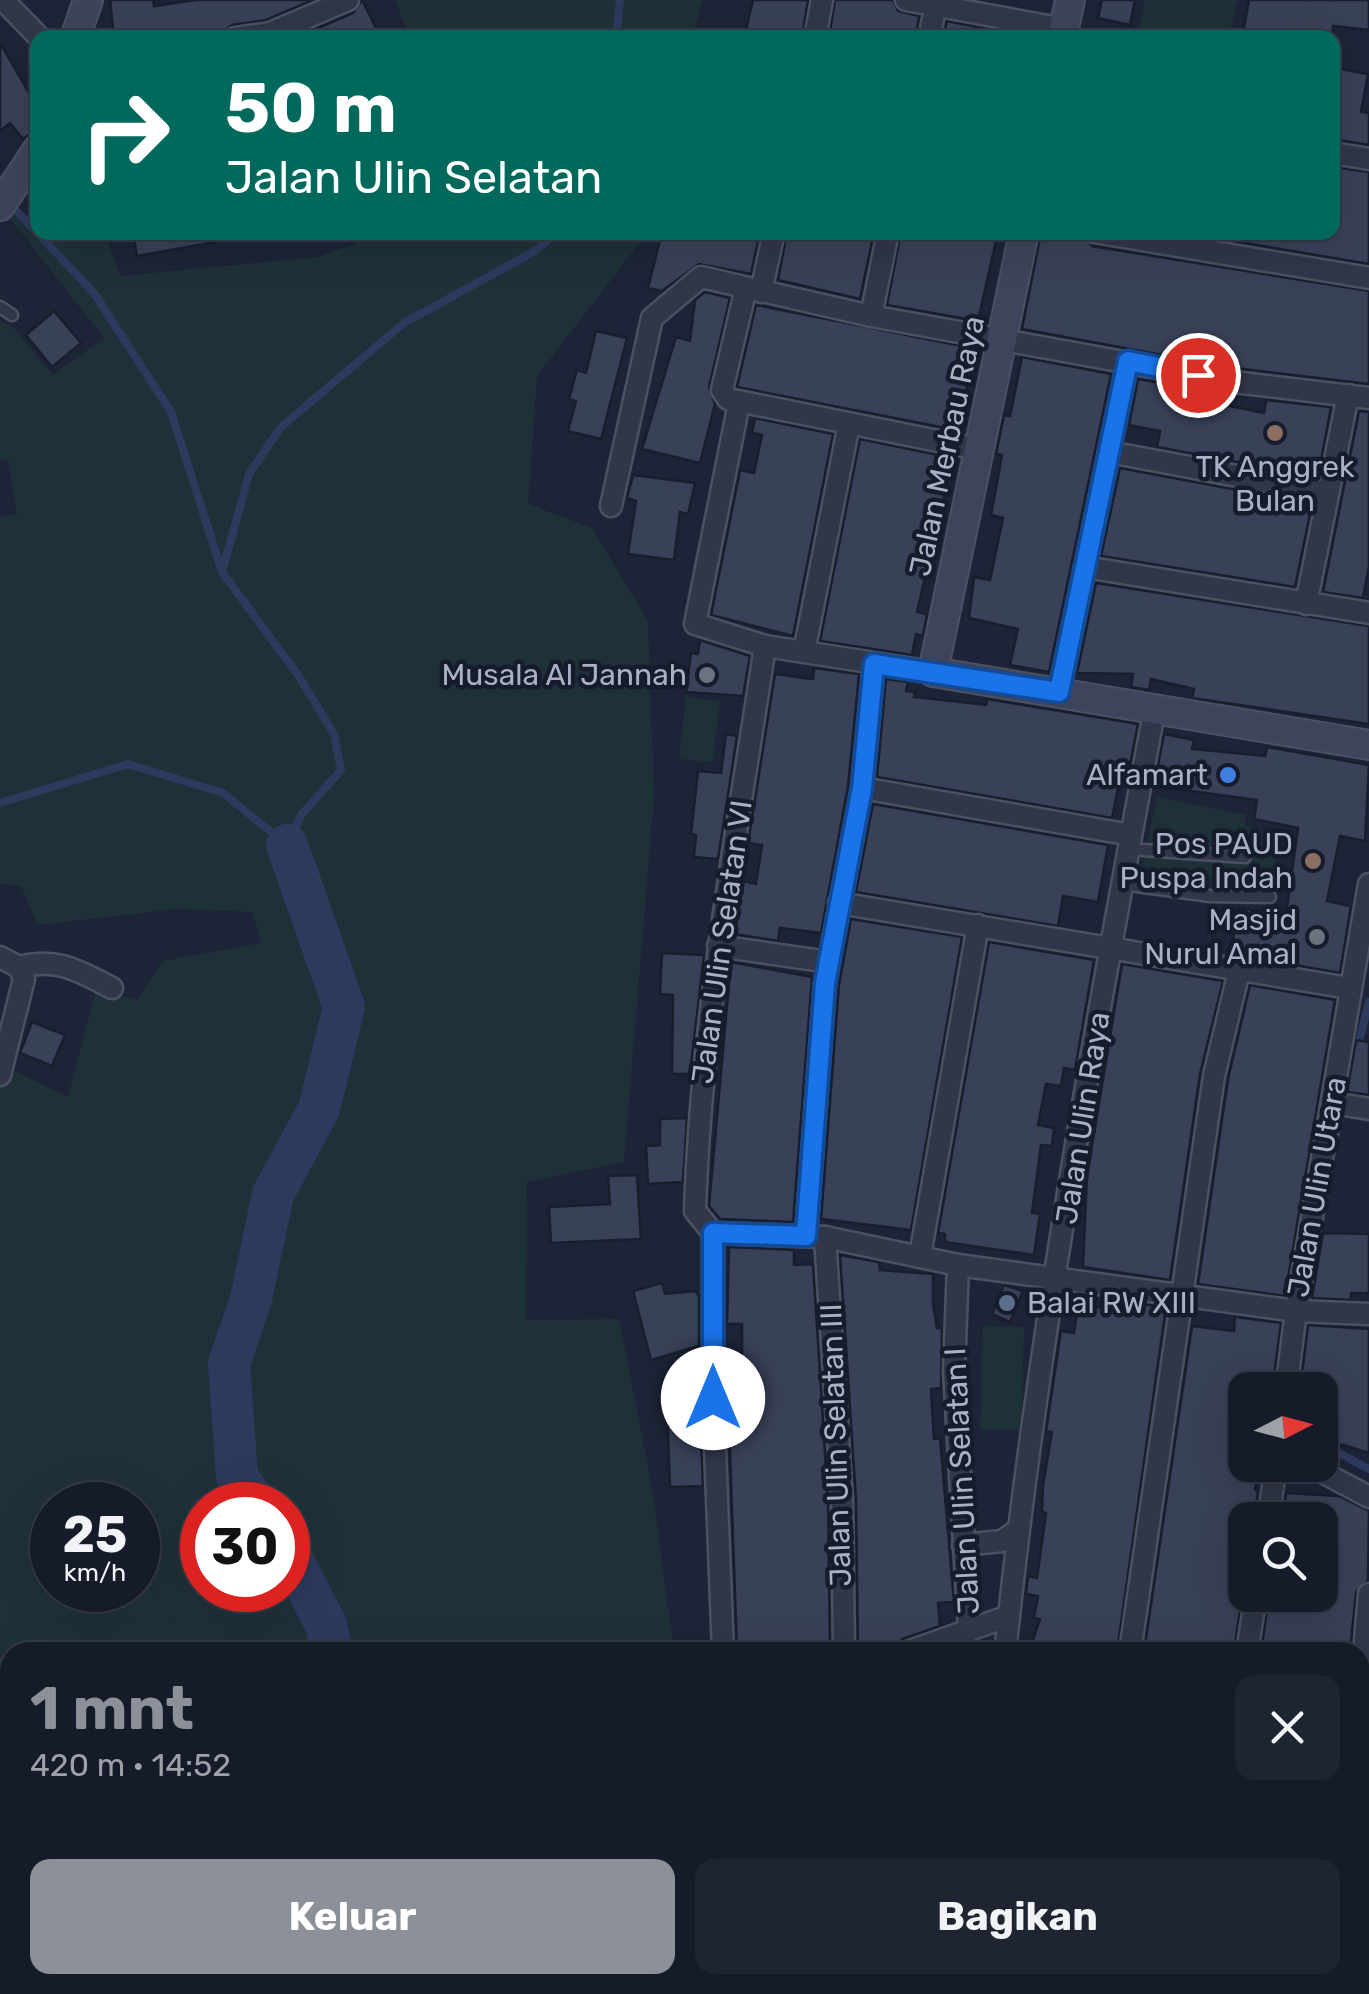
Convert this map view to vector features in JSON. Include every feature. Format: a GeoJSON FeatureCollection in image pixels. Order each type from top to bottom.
{"type":"FeatureCollection","features":[{"type":"Feature","properties":{"kind":"street"},"geometry":{"type":"LineString","coordinates":[[3,0],[32,30]]}},
{"type":"Feature","properties":{"kind":"street"},"geometry":{"type":"LineString","coordinates":[[78,30],[88,0]]}},
{"type":"Feature","properties":{"kind":"street"},"geometry":{"type":"LineString","coordinates":[[277,30],[348,0]]}},
{"type":"Feature","properties":{"kind":"street"},"geometry":{"type":"LineString","coordinates":[[816,30],[822,0]]}},
{"type":"Feature","properties":{"kind":"street"},"geometry":{"type":"LineString","coordinates":[[906,0],[936,3],[1050,30]]}},
{"type":"Feature","properties":{"kind":"street"},"geometry":{"type":"LineString","coordinates":[[1064,30],[1070,0]]}},
{"type":"Feature","properties":{"kind":"street"},"geometry":{"type":"LineString","coordinates":[[931,30],[936,3]]}},
{"type":"Feature","properties":{"kind":"street"},"geometry":{"type":"LineString","coordinates":[[1340,154],[1369,159]]}},
{"type":"Feature","properties":{"kind":"street"},"geometry":{"type":"LineString","coordinates":[[771,240],[754,290],[731,396],[695,615],[697,626],[765,646],[1369,745]]}},
{"type":"Feature","properties":{"kind":"street"},"geometry":{"type":"LineString","coordinates":[[871,316],[886,240]]}},
{"type":"Feature","properties":{"kind":"street","name":"Jalan Merbau Raya"},"geometry":{"type":"LineString","coordinates":[[934,672],[1022,240]]}},
{"type":"Feature","properties":{"kind":"street"},"geometry":{"type":"LineString","coordinates":[[1142,240],[1369,278]]}},
{"type":"Feature","properties":{"kind":"street"},"geometry":{"type":"LineString","coordinates":[[610,506],[652,318],[696,278],[871,316],[1234,382],[1359,397],[1328,494],[1306,604]]}},
{"type":"Feature","properties":{"kind":"street"},"geometry":{"type":"LineString","coordinates":[[1059,692],[1128,361]]}},
{"type":"Feature","properties":{"kind":"street"},"geometry":{"type":"LineString","coordinates":[[731,396],[978,450]]}},
{"type":"Feature","properties":{"kind":"street"},"geometry":{"type":"LineString","coordinates":[[804,652],[849,424]]}},
{"type":"Feature","properties":{"kind":"street"},"geometry":{"type":"LineString","coordinates":[[1109,452],[1328,494]]}},
{"type":"Feature","properties":{"kind":"street"},"geometry":{"type":"LineString","coordinates":[[1085,567],[1369,613]]}},
{"type":"Feature","properties":{"kind":"street","name":"Jalan Ulin Selatan VI"},"geometry":{"type":"LineString","coordinates":[[713,1233],[695,1211],[698,1104],[718,946],[765,646]]}},
{"type":"Feature","properties":{"kind":"street","name":"Jalan Ulin Selatan III"},"geometry":{"type":"LineString","coordinates":[[844,1642],[842,1500],[816,1236],[829,962],[862,788],[874,664]]}},
{"type":"Feature","properties":{"kind":"street","name":"Jalan Ulin Raya"},"geometry":{"type":"LineString","coordinates":[[1006,1642],[1018,1530],[1056,1278],[1120,884],[1155,707]]}},
{"type":"Feature","properties":{"kind":"street"},"geometry":{"type":"LineString","coordinates":[[862,788],[1130,842]]}},
{"type":"Feature","properties":{"kind":"street","name":"Jalan Ulin Utara"},"geometry":{"type":"LineString","coordinates":[[713,1233],[816,1236],[958,1265],[1302,1312],[1339,1104],[1350,988],[1369,884]]}},
{"type":"Feature","properties":{"kind":"street"},"geometry":{"type":"LineString","coordinates":[[839,903],[1350,988]]}},
{"type":"Feature","properties":{"kind":"street"},"geometry":{"type":"LineString","coordinates":[[920,1256],[978,925]]}},
{"type":"Feature","properties":{"kind":"street"},"geometry":{"type":"LineString","coordinates":[[718,946],[829,962]]}},
{"type":"Feature","properties":{"kind":"street"},"geometry":{"type":"LineString","coordinates":[[0,1075],[23,994],[10,962],[64,964],[112,988]]}},
{"type":"Feature","properties":{"kind":"street"},"geometry":{"type":"LineString","coordinates":[[1131,1642],[1214,1076],[1239,971]]}},
{"type":"Feature","properties":{"kind":"street"},"geometry":{"type":"LineString","coordinates":[[0,994],[23,994]]}},
{"type":"Feature","properties":{"kind":"street"},"geometry":{"type":"LineString","coordinates":[[1339,1104],[1369,1108]]}},
{"type":"Feature","properties":{"kind":"street"},"geometry":{"type":"LineString","coordinates":[[713,1233],[713,1398],[723,1642]]}},
{"type":"Feature","properties":{"kind":"street","name":"Jalan Ulin Selatan I"},"geometry":{"type":"LineString","coordinates":[[937,1642],[969,1631],[954,1370],[958,1265]]}},
{"type":"Feature","properties":{"kind":"street"},"geometry":{"type":"LineString","coordinates":[[1290,1372],[1302,1312],[1369,1314]]}},
{"type":"Feature","properties":{"kind":"street"},"geometry":{"type":"LineString","coordinates":[[1338,1480],[1369,1497]]}},
{"type":"Feature","properties":{"kind":"street"},"geometry":{"type":"LineString","coordinates":[[963,1545],[1002,1541],[1018,1530]]}},
{"type":"Feature","properties":{"kind":"street"},"geometry":{"type":"LineString","coordinates":[[1365,1642],[1369,1594]]}},
{"type":"Feature","properties":{"kind":"street"},"geometry":{"type":"LineString","coordinates":[[1249,1642],[1253,1612]]}},
{"type":"Feature","properties":{"kind":"street"},"geometry":{"type":"LineString","coordinates":[[969,1631],[1009,1616]]}},
{"type":"Feature","properties":{"kind":"lane"},"geometry":{"type":"LineString","coordinates":[[0,307],[12,315]]}},
{"type":"Feature","properties":{"kind":"lane"},"geometry":{"type":"LineString","coordinates":[[1130,842],[1245,857]]}},
{"type":"Feature","properties":{"kind":"lane"},"geometry":{"type":"LineString","coordinates":[[1120,884],[1210,896],[1270,897]]}},
{"type":"Feature","properties":{"kind":"shaded area"},"geometry":{"type":"Polygon","coordinates":[[[397,0],[703,0],[694,30],[409,30],[397,0]]]}},
{"type":"Feature","properties":{"kind":"shaded area"},"geometry":{"type":"Polygon","coordinates":[[[1145,0],[1237,0],[1231,30],[1139,30],[1145,0]]]}},
{"type":"Feature","properties":{"kind":"shaded area"},"geometry":{"type":"Polygon","coordinates":[[[30,215],[30,240],[107,240],[120,276],[317,257],[367,240],[642,240],[537,376],[528,504],[592,528],[648,621],[654,797],[624,1162],[527,1182],[526,1320],[619,1319],[652,1488],[673,1642],[0,1642],[0,1064],[68,1097],[96,990],[137,1000],[163,961],[261,943],[253,912],[176,909],[38,925],[21,886],[0,884],[0,516],[17,514],[8,459],[0,460],[0,321],[12,326],[53,375],[104,338],[9,217],[30,215]]]}},
{"type":"Feature","properties":{"kind":"shaded area"},"geometry":{"type":"Polygon","coordinates":[[[686,697],[720,701],[713,762],[679,759],[686,697]]]}},
{"type":"Feature","properties":{"kind":"shaded area"},"geometry":{"type":"Polygon","coordinates":[[[1157,797],[1246,815],[1244,826],[1281,834],[1269,891],[1143,866],[1157,797]]]}},
{"type":"Feature","properties":{"kind":"shaded area"},"geometry":{"type":"Polygon","coordinates":[[[983,1326],[1024,1327],[1021,1430],[980,1430],[983,1326]]]}},
{"type":"Feature","properties":{"kind":"building"},"geometry":{"type":"Polygon","coordinates":[[[110,0],[153,0],[154,6],[196,0],[313,0],[266,20],[232,25],[226,30],[113,30],[110,0]]]}},
{"type":"Feature","properties":{"kind":"building"},"geometry":{"type":"Polygon","coordinates":[[[362,0],[377,30],[314,30],[353,13],[362,0]]]}},
{"type":"Feature","properties":{"kind":"building"},"geometry":{"type":"Polygon","coordinates":[[[753,0],[808,0],[803,30],[746,30],[753,0]]]}},
{"type":"Feature","properties":{"kind":"building"},"geometry":{"type":"Polygon","coordinates":[[[835,0],[893,0],[898,11],[919,16],[917,30],[830,30],[835,0]]]}},
{"type":"Feature","properties":{"kind":"building"},"geometry":{"type":"Polygon","coordinates":[[[1102,0],[1135,0],[1130,25],[1098,18],[1102,0]]]}},
{"type":"Feature","properties":{"kind":"building"},"geometry":{"type":"Polygon","coordinates":[[[1249,0],[1369,0],[1369,30],[1333,26],[1333,30],[1243,30],[1249,0]]]}},
{"type":"Feature","properties":{"kind":"building"},"geometry":{"type":"Polygon","coordinates":[[[947,21],[993,30],[945,30],[947,21]]]}},
{"type":"Feature","properties":{"kind":"building"},"geometry":{"type":"Polygon","coordinates":[[[0,43],[30,94],[30,134],[23,139],[10,123],[0,131],[0,43]]]}},
{"type":"Feature","properties":{"kind":"building"},"geometry":{"type":"Polygon","coordinates":[[[1340,69],[1368,74],[1361,112],[1369,113],[1369,145],[1340,140],[1340,69]]]}},
{"type":"Feature","properties":{"kind":"building"},"geometry":{"type":"Polygon","coordinates":[[[1340,168],[1369,172],[1369,264],[1227,240],[1340,240],[1340,168]]]}},
{"type":"Feature","properties":{"kind":"building"},"geometry":{"type":"Polygon","coordinates":[[[134,240],[215,240],[215,242],[137,256],[134,240]]]}},
{"type":"Feature","properties":{"kind":"building"},"geometry":{"type":"Polygon","coordinates":[[[660,240],[758,240],[751,274],[699,264],[662,291],[648,288],[660,240]]]}},
{"type":"Feature","properties":{"kind":"building"},"geometry":{"type":"Polygon","coordinates":[[[786,240],[872,240],[860,299],[778,280],[786,240]]]}},
{"type":"Feature","properties":{"kind":"building"},"geometry":{"type":"Polygon","coordinates":[[[899,240],[996,240],[978,321],[887,305],[899,240]]]}},
{"type":"Feature","properties":{"kind":"building"},"geometry":{"type":"Polygon","coordinates":[[[1039,240],[1087,240],[1092,246],[1369,291],[1369,384],[1227,367],[1022,329],[1039,240]]]}},
{"type":"Feature","properties":{"kind":"building"},"geometry":{"type":"Polygon","coordinates":[[[705,292],[730,298],[709,387],[715,404],[700,463],[642,449],[676,337],[690,341],[695,300],[705,292]]]}},
{"type":"Feature","properties":{"kind":"building"},"geometry":{"type":"Polygon","coordinates":[[[756,305],[972,348],[976,352],[956,430],[737,387],[756,305]]]}},
{"type":"Feature","properties":{"kind":"building"},"geometry":{"type":"Polygon","coordinates":[[[54,311],[81,343],[52,367],[26,335],[54,311]]]}},
{"type":"Feature","properties":{"kind":"building"},"geometry":{"type":"Polygon","coordinates":[[[596,331],[627,338],[601,439],[568,431],[576,401],[569,399],[577,370],[586,373],[596,331]]]}},
{"type":"Feature","properties":{"kind":"building"},"geometry":{"type":"Polygon","coordinates":[[[1022,357],[1111,374],[1049,672],[1010,665],[1018,629],[969,618],[974,577],[990,580],[1003,518],[991,515],[1002,455],[996,454],[1004,415],[1010,416],[1022,357]]]}},
{"type":"Feature","properties":{"kind":"building"},"geometry":{"type":"Polygon","coordinates":[[[1138,379],[1222,394],[1220,404],[1264,413],[1266,400],[1331,407],[1318,477],[1157,447],[1160,431],[1129,425],[1138,379]]]}},
{"type":"Feature","properties":{"kind":"building"},"geometry":{"type":"Polygon","coordinates":[[[1359,411],[1369,412],[1369,566],[1363,598],[1323,592],[1359,411]]]}},
{"type":"Feature","properties":{"kind":"building"},"geometry":{"type":"Polygon","coordinates":[[[755,418],[833,434],[793,636],[711,615],[740,470],[754,473],[762,435],[752,433],[755,418]]]}},
{"type":"Feature","properties":{"kind":"building"},"geometry":{"type":"Polygon","coordinates":[[[860,439],[953,458],[917,612],[927,614],[923,636],[916,634],[912,655],[820,641],[860,439]]]}},
{"type":"Feature","properties":{"kind":"building"},"geometry":{"type":"Polygon","coordinates":[[[1120,468],[1312,504],[1295,587],[1101,556],[1120,468]]]}},
{"type":"Feature","properties":{"kind":"building"},"geometry":{"type":"Polygon","coordinates":[[[633,475],[695,483],[688,514],[680,512],[674,560],[628,554],[636,501],[627,498],[633,475]]]}},
{"type":"Feature","properties":{"kind":"building"},"geometry":{"type":"Polygon","coordinates":[[[1096,583],[1369,626],[1369,724],[1192,698],[1194,689],[1151,679],[1149,690],[1131,687],[1133,674],[1077,673],[1096,583]]]}},
{"type":"Feature","properties":{"kind":"building"},"geometry":{"type":"Polygon","coordinates":[[[700,640],[750,656],[743,696],[686,692],[691,653],[698,654],[700,640]]]}},
{"type":"Feature","properties":{"kind":"building"},"geometry":{"type":"Polygon","coordinates":[[[814,668],[859,674],[848,786],[821,933],[780,928],[778,941],[735,934],[742,881],[756,884],[762,845],[748,843],[775,674],[813,679],[814,668]]]}},
{"type":"Feature","properties":{"kind":"building"},"geometry":{"type":"Polygon","coordinates":[[[886,679],[908,682],[906,691],[915,692],[914,697],[986,705],[987,699],[1138,724],[1127,780],[1120,778],[1112,818],[877,777],[886,679]]]}},
{"type":"Feature","properties":{"kind":"building"},"geometry":{"type":"Polygon","coordinates":[[[726,734],[737,736],[718,859],[694,857],[696,835],[691,834],[698,771],[721,773],[726,734]]]}},
{"type":"Feature","properties":{"kind":"building"},"geometry":{"type":"Polygon","coordinates":[[[1164,734],[1194,740],[1192,749],[1265,756],[1267,747],[1369,765],[1365,841],[1340,836],[1327,901],[1351,906],[1340,973],[1231,954],[1238,908],[1286,915],[1298,828],[1254,819],[1257,800],[1154,786],[1164,734]]]}},
{"type":"Feature","properties":{"kind":"building"},"geometry":{"type":"Polygon","coordinates":[[[873,804],[1108,845],[1098,902],[1063,896],[1058,926],[856,892],[873,804]]]}},
{"type":"Feature","properties":{"kind":"building"},"geometry":{"type":"Polygon","coordinates":[[[851,919],[962,937],[911,1230],[821,1219],[839,985],[851,919]]]}},
{"type":"Feature","properties":{"kind":"building"},"geometry":{"type":"Polygon","coordinates":[[[989,942],[1094,960],[1075,1070],[1064,1068],[1061,1086],[1046,1084],[1038,1125],[1054,1128],[1052,1146],[1041,1145],[1032,1213],[1040,1214],[1034,1255],[945,1242],[945,1234],[938,1233],[989,942]]]}},
{"type":"Feature","properties":{"kind":"building"},"geometry":{"type":"Polygon","coordinates":[[[662,953],[704,955],[690,1074],[672,1074],[673,995],[660,994],[662,953]]]}},
{"type":"Feature","properties":{"kind":"building"},"geometry":{"type":"Polygon","coordinates":[[[731,962],[812,977],[793,1222],[720,1219],[709,1206],[731,962]]]}},
{"type":"Feature","properties":{"kind":"building"},"geometry":{"type":"Polygon","coordinates":[[[1122,964],[1223,981],[1200,1074],[1170,1280],[1083,1267],[1087,1176],[1122,964]]]}},
{"type":"Feature","properties":{"kind":"building"},"geometry":{"type":"Polygon","coordinates":[[[1250,985],[1335,1000],[1285,1296],[1198,1284],[1228,1079],[1250,985]]]}},
{"type":"Feature","properties":{"kind":"building"},"geometry":{"type":"Polygon","coordinates":[[[32,1022],[65,1035],[52,1066],[20,1053],[32,1022]]]}},
{"type":"Feature","properties":{"kind":"building"},"geometry":{"type":"Polygon","coordinates":[[[1356,1040],[1369,1042],[1369,1095],[1347,1092],[1356,1040]]]}},
{"type":"Feature","properties":{"kind":"building"},"geometry":{"type":"Polygon","coordinates":[[[687,1118],[683,1182],[648,1184],[646,1146],[660,1145],[660,1119],[687,1118]]]}},
{"type":"Feature","properties":{"kind":"building"},"geometry":{"type":"Polygon","coordinates":[[[637,1175],[641,1239],[551,1243],[549,1207],[610,1204],[608,1176],[637,1175]]]}},
{"type":"Feature","properties":{"kind":"building"},"geometry":{"type":"Polygon","coordinates":[[[1323,1233],[1369,1234],[1369,1293],[1351,1293],[1351,1300],[1312,1298],[1323,1233]]]}},
{"type":"Feature","properties":{"kind":"building"},"geometry":{"type":"Polygon","coordinates":[[[729,1247],[794,1250],[794,1265],[813,1264],[828,1501],[830,1642],[737,1642],[727,1365],[742,1364],[742,1324],[727,1324],[729,1247]]]}},
{"type":"Feature","properties":{"kind":"building"},"geometry":{"type":"Polygon","coordinates":[[[840,1255],[879,1262],[880,1270],[933,1274],[937,1328],[942,1328],[941,1388],[931,1389],[934,1439],[940,1438],[954,1602],[938,1603],[940,1626],[900,1642],[858,1642],[856,1499],[840,1255]]]}},
{"type":"Feature","properties":{"kind":"building"},"geometry":{"type":"Polygon","coordinates":[[[662,1283],[665,1294],[695,1291],[699,1296],[699,1346],[651,1360],[633,1291],[662,1283]]]}},
{"type":"Feature","properties":{"kind":"building","name":"Balai RW XIII"},"geometry":{"type":"Polygon","coordinates":[[[1004,1285],[1023,1291],[1010,1322],[992,1314],[1004,1285]]]}},
{"type":"Feature","properties":{"kind":"building"},"geometry":{"type":"Polygon","coordinates":[[[1125,1302],[1166,1307],[1118,1642],[1032,1642],[1040,1619],[1034,1618],[1038,1596],[1026,1594],[1028,1576],[1037,1578],[1046,1513],[1042,1512],[1043,1485],[1052,1432],[1046,1431],[1061,1331],[1074,1333],[1078,1305],[1123,1310],[1125,1302]]]}},
{"type":"Feature","properties":{"kind":"building"},"geometry":{"type":"Polygon","coordinates":[[[1235,1317],[1281,1323],[1274,1372],[1228,1372],[1228,1482],[1256,1482],[1256,1502],[1228,1502],[1228,1612],[1240,1612],[1235,1642],[1145,1642],[1192,1326],[1234,1331],[1235,1317]]]}},
{"type":"Feature","properties":{"kind":"building"},"geometry":{"type":"Polygon","coordinates":[[[1308,1325],[1369,1329],[1369,1453],[1338,1443],[1338,1372],[1302,1372],[1308,1325]]]}},
{"type":"Feature","properties":{"kind":"building"},"geometry":{"type":"Polygon","coordinates":[[[700,1407],[703,1486],[670,1487],[667,1408],[700,1407]]]}},
{"type":"Feature","properties":{"kind":"building"},"geometry":{"type":"Polygon","coordinates":[[[1286,1493],[1339,1496],[1369,1511],[1368,1581],[1356,1592],[1351,1642],[1262,1642],[1267,1612],[1338,1612],[1338,1502],[1285,1502],[1286,1493]]]}},
{"type":"Feature","properties":{"kind":"waterway"},"geometry":{"type":"LineString","coordinates":[[617,30],[620,0]]}},
{"type":"Feature","properties":{"kind":"waterway"},"geometry":{"type":"LineString","coordinates":[[9,203],[30,225]]}},
{"type":"Feature","properties":{"kind":"waterway"},"geometry":{"type":"LineString","coordinates":[[0,803],[128,764],[223,793],[287,845],[302,814],[341,770],[334,734],[298,675],[222,572],[171,412],[94,293],[44,240]]}},
{"type":"Feature","properties":{"kind":"waterway"},"geometry":{"type":"LineString","coordinates":[[223,569],[249,474],[281,427],[404,323],[548,240]]}},
{"type":"Feature","properties":{"kind":"waterway"},"geometry":{"type":"LineString","coordinates":[[241,1482],[237,1476],[229,1364],[251,1299],[273,1194],[319,1109],[344,1007],[287,845]]}},
{"type":"Feature","properties":{"kind":"waterway"},"geometry":{"type":"LineString","coordinates":[[1335,1138],[1369,1002]]}},
{"type":"Feature","properties":{"kind":"waterway"},"geometry":{"type":"LineString","coordinates":[[1338,1453],[1369,1469]]}},
{"type":"Feature","properties":{"kind":"waterway"},"geometry":{"type":"LineString","coordinates":[[310,1594],[330,1642]]}},
{"type":"Feature","properties":{"kind":"place","name":"TK Anggrek Bulan"},"geometry":{"type":"Point","coordinates":[1275,433]}},
{"type":"Feature","properties":{"kind":"place","name":"Musala Al Jannah"},"geometry":{"type":"Point","coordinates":[707,675]}},
{"type":"Feature","properties":{"kind":"place","name":"Alfamart"},"geometry":{"type":"Point","coordinates":[1228,775]}},
{"type":"Feature","properties":{"kind":"place","name":"Pos PAUD Puspa Indah"},"geometry":{"type":"Point","coordinates":[1313,861]}},
{"type":"Feature","properties":{"kind":"place","name":"Masjid Nurul Amal"},"geometry":{"type":"Point","coordinates":[1317,937]}},
{"type":"Feature","properties":{"kind":"place","name":"Balai RW XIII"},"geometry":{"type":"Point","coordinates":[1007,1303]}},
{"type":"Feature","properties":{"kind":"route"},"geometry":{"type":"LineString","coordinates":[[713,1398],[713,1233],[806,1236],[825,983],[862,788],[874,664],[1059,692],[1128,361],[1198,375]]}}]}
